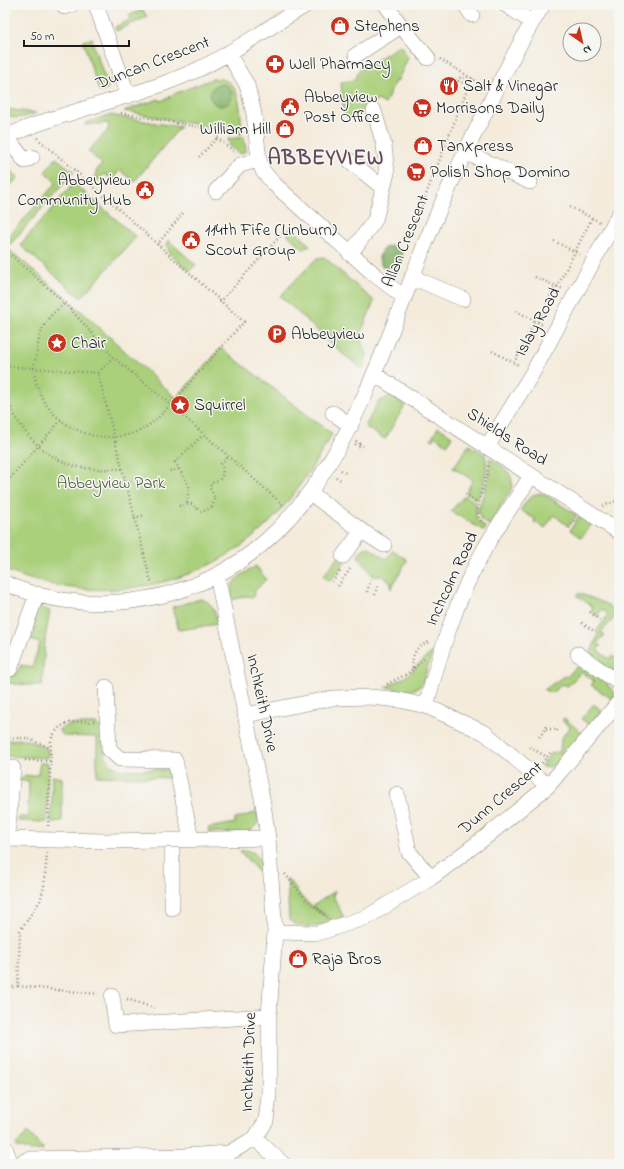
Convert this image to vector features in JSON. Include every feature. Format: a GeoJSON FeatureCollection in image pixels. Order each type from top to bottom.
{"type":"FeatureCollection","features":[{"type":"Feature","properties":{"kind":"street"},"geometry":{"type":"LineString","coordinates":[[96,5],[128,96]]}},
{"type":"Feature","properties":{"kind":"street","name":"Duncan Crescent"},"geometry":{"type":"LineString","coordinates":[[5,136],[128,96],[199,69],[228,53],[284,10],[306,5]]}},
{"type":"Feature","properties":{"kind":"street"},"geometry":{"type":"LineString","coordinates":[[386,5],[401,26],[428,58]]}},
{"type":"Feature","properties":{"kind":"street"},"geometry":{"type":"LineString","coordinates":[[506,5],[532,22]]}},
{"type":"Feature","properties":{"kind":"street","name":"Allan Crescent"},"geometry":{"type":"LineString","coordinates":[[5,583],[37,594],[68,601],[115,603],[154,598],[184,590],[217,575],[254,552],[274,534],[310,493],[353,437],[374,374],[404,297],[465,152],[532,22],[543,5]]}},
{"type":"Feature","properties":{"kind":"street"},"geometry":{"type":"LineString","coordinates":[[356,56],[401,26]]}},
{"type":"Feature","properties":{"kind":"street"},"geometry":{"type":"LineString","coordinates":[[228,53],[247,85],[254,114],[259,160],[263,170],[273,183],[350,254],[375,276],[404,297]]}},
{"type":"Feature","properties":{"kind":"street"},"geometry":{"type":"LineString","coordinates":[[350,254],[375,220],[387,173],[384,145],[374,111]]}},
{"type":"Feature","properties":{"kind":"street"},"geometry":{"type":"LineString","coordinates":[[5,136],[25,161],[32,157]]}},
{"type":"Feature","properties":{"kind":"street"},"geometry":{"type":"LineString","coordinates":[[465,152],[530,182]]}},
{"type":"Feature","properties":{"kind":"street"},"geometry":{"type":"LineString","coordinates":[[216,191],[240,165],[259,160]]}},
{"type":"Feature","properties":{"kind":"street"},"geometry":{"type":"LineString","coordinates":[[350,161],[383,188]]}},
{"type":"Feature","properties":{"kind":"street","name":"Islay Road"},"geometry":{"type":"LineString","coordinates":[[488,454],[619,214]]}},
{"type":"Feature","properties":{"kind":"street"},"geometry":{"type":"LineString","coordinates":[[412,277],[463,299]]}},
{"type":"Feature","properties":{"kind":"street","name":"Shields Road"},"geometry":{"type":"LineString","coordinates":[[374,374],[488,454],[531,476],[619,532]]}},
{"type":"Feature","properties":{"kind":"street"},"geometry":{"type":"LineString","coordinates":[[333,413],[353,437]]}},
{"type":"Feature","properties":{"kind":"street","name":"Inchcolm Road"},"geometry":{"type":"LineString","coordinates":[[426,706],[436,665],[450,625],[479,560],[531,476]]}},
{"type":"Feature","properties":{"kind":"street"},"geometry":{"type":"LineString","coordinates":[[310,493],[384,545]]}},
{"type":"Feature","properties":{"kind":"street"},"geometry":{"type":"LineString","coordinates":[[348,560],[362,531]]}},
{"type":"Feature","properties":{"kind":"street","name":"Inchkeith Drive"},"geometry":{"type":"LineString","coordinates":[[19,1164],[29,1159],[184,1156],[228,1153],[255,1138],[266,1121],[269,1095],[268,1016],[275,932],[272,882],[263,803],[217,575]]}},
{"type":"Feature","properties":{"kind":"street"},"geometry":{"type":"LineString","coordinates":[[5,670],[10,669],[37,594]]}},
{"type":"Feature","properties":{"kind":"street"},"geometry":{"type":"LineString","coordinates":[[578,654],[619,683]]}},
{"type":"Feature","properties":{"kind":"street"},"geometry":{"type":"LineString","coordinates":[[106,687],[109,749],[120,758],[175,760],[191,839]]}},
{"type":"Feature","properties":{"kind":"street"},"geometry":{"type":"LineString","coordinates":[[246,715],[333,698],[371,697],[399,700],[426,706],[485,733],[548,786]]}},
{"type":"Feature","properties":{"kind":"street","name":"Dunn Crescent"},"geometry":{"type":"LineString","coordinates":[[275,932],[318,933],[367,917],[431,878],[487,836],[548,786],[619,702]]}},
{"type":"Feature","properties":{"kind":"street"},"geometry":{"type":"LineString","coordinates":[[16,766],[6,839],[48,841],[268,838]]}},
{"type":"Feature","properties":{"kind":"street"},"geometry":{"type":"LineString","coordinates":[[397,794],[409,852],[431,878]]}},
{"type":"Feature","properties":{"kind":"street"},"geometry":{"type":"LineString","coordinates":[[172,840],[172,908]]}},
{"type":"Feature","properties":{"kind":"street"},"geometry":{"type":"LineString","coordinates":[[112,996],[116,1025],[268,1016]]}},
{"type":"Feature","properties":{"kind":"street"},"geometry":{"type":"LineString","coordinates":[[255,1138],[283,1164]]}},
{"type":"Feature","properties":{"kind":"street"},"geometry":{"type":"LineString","coordinates":[[5,1148],[11,1164]]}},
{"type":"Feature","properties":{"kind":"path"},"geometry":{"type":"LineString","coordinates":[[410,235],[469,85],[458,81],[460,78],[473,79]]}},
{"type":"Feature","properties":{"kind":"path"},"geometry":{"type":"LineString","coordinates":[[119,113],[246,136]]}},
{"type":"Feature","properties":{"kind":"path"},"geometry":{"type":"LineString","coordinates":[[199,156],[217,138],[220,132]]}},
{"type":"Feature","properties":{"kind":"path"},"geometry":{"type":"LineString","coordinates":[[35,137],[94,187],[244,322],[150,425],[138,431],[114,437],[86,435],[75,430],[61,420],[47,406],[41,397],[34,368],[37,347],[46,323],[65,303]]}},
{"type":"Feature","properties":{"kind":"path"},"geometry":{"type":"LineString","coordinates":[[217,138],[239,155]]}},
{"type":"Feature","properties":{"kind":"path"},"geometry":{"type":"LineString","coordinates":[[570,207],[606,225]]}},
{"type":"Feature","properties":{"kind":"path"},"geometry":{"type":"LineString","coordinates":[[157,245],[183,213]]}},
{"type":"Feature","properties":{"kind":"path"},"geometry":{"type":"LineString","coordinates":[[514,363],[592,218]]}},
{"type":"Feature","properties":{"kind":"path"},"geometry":{"type":"LineString","coordinates":[[220,302],[283,233]]}},
{"type":"Feature","properties":{"kind":"path"},"geometry":{"type":"LineString","coordinates":[[554,241],[582,255]]}},
{"type":"Feature","properties":{"kind":"path"},"geometry":{"type":"LineString","coordinates":[[5,250],[65,303],[113,357],[170,404],[285,507]]}},
{"type":"Feature","properties":{"kind":"path"},"geometry":{"type":"LineString","coordinates":[[535,277],[564,290]]}},
{"type":"Feature","properties":{"kind":"path"},"geometry":{"type":"LineString","coordinates":[[516,311],[544,326]]}},
{"type":"Feature","properties":{"kind":"path"},"geometry":{"type":"LineString","coordinates":[[492,351],[521,366]]}},
{"type":"Feature","properties":{"kind":"path"},"geometry":{"type":"LineString","coordinates":[[98,373],[113,357]]}},
{"type":"Feature","properties":{"kind":"path"},"geometry":{"type":"LineString","coordinates":[[5,366],[98,373]]}},
{"type":"Feature","properties":{"kind":"path"},"geometry":{"type":"LineString","coordinates":[[98,373],[152,588]]}},
{"type":"Feature","properties":{"kind":"path"},"geometry":{"type":"LineString","coordinates":[[5,392],[16,418],[38,446],[54,457],[78,467],[122,469]]}},
{"type":"Feature","properties":{"kind":"path"},"geometry":{"type":"LineString","coordinates":[[5,484],[61,420]]}},
{"type":"Feature","properties":{"kind":"path"},"geometry":{"type":"LineString","coordinates":[[187,503],[189,486],[175,462],[203,435]]}},
{"type":"Feature","properties":{"kind":"path"},"geometry":{"type":"LineString","coordinates":[[353,437],[362,447]]}},
{"type":"Feature","properties":{"kind":"path"},"geometry":{"type":"LineString","coordinates":[[483,523],[477,517],[478,503],[489,472],[488,454]]}},
{"type":"Feature","properties":{"kind":"path"},"geometry":{"type":"LineString","coordinates":[[187,503],[202,512],[212,507],[215,498],[210,488],[211,484],[217,482],[222,477],[224,473],[222,464],[228,456]]}},
{"type":"Feature","properties":{"kind":"path"},"geometry":{"type":"LineString","coordinates":[[339,468],[347,474]]}},
{"type":"Feature","properties":{"kind":"path"},"geometry":{"type":"LineString","coordinates":[[170,471],[179,469]]}},
{"type":"Feature","properties":{"kind":"path"},"geometry":{"type":"LineString","coordinates":[[126,483],[136,479]]}},
{"type":"Feature","properties":{"kind":"path"},"geometry":{"type":"LineString","coordinates":[[465,494],[478,503]]}},
{"type":"Feature","properties":{"kind":"path"},"geometry":{"type":"LineString","coordinates":[[597,508],[619,500]]}},
{"type":"Feature","properties":{"kind":"path"},"geometry":{"type":"LineString","coordinates":[[179,506],[187,503]]}},
{"type":"Feature","properties":{"kind":"path"},"geometry":{"type":"LineString","coordinates":[[134,518],[145,514]]}},
{"type":"Feature","properties":{"kind":"path"},"geometry":{"type":"LineString","coordinates":[[338,586],[348,560]]}},
{"type":"Feature","properties":{"kind":"path"},"geometry":{"type":"LineString","coordinates":[[367,592],[370,578]]}},
{"type":"Feature","properties":{"kind":"path"},"geometry":{"type":"LineString","coordinates":[[375,595],[378,585]]}},
{"type":"Feature","properties":{"kind":"path"},"geometry":{"type":"LineString","coordinates":[[590,612],[601,621]]}},
{"type":"Feature","properties":{"kind":"path"},"geometry":{"type":"LineString","coordinates":[[582,623],[594,631]]}},
{"type":"Feature","properties":{"kind":"path"},"geometry":{"type":"LineString","coordinates":[[414,668],[413,659],[416,650],[424,643],[437,643]]}},
{"type":"Feature","properties":{"kind":"path"},"geometry":{"type":"LineString","coordinates":[[384,686],[414,668],[429,653]]}},
{"type":"Feature","properties":{"kind":"path"},"geometry":{"type":"LineString","coordinates":[[18,986],[20,931],[40,901],[44,887],[48,841],[50,748],[54,731],[68,722],[108,721]]}},
{"type":"Feature","properties":{"kind":"path"},"geometry":{"type":"LineString","coordinates":[[539,737],[546,729],[546,724]]}},
{"type":"Feature","properties":{"kind":"path"},"geometry":{"type":"LineString","coordinates":[[546,729],[557,729],[557,731]]}},
{"type":"Feature","properties":{"kind":"path"},"geometry":{"type":"LineString","coordinates":[[5,738],[26,738],[43,743],[50,748]]}},
{"type":"Feature","properties":{"kind":"path"},"geometry":{"type":"LineString","coordinates":[[530,747],[547,757]]}},
{"type":"Feature","properties":{"kind":"path"},"geometry":{"type":"LineString","coordinates":[[540,765],[551,752]]}},
{"type":"Feature","properties":{"kind":"path"},"geometry":{"type":"LineString","coordinates":[[16,766],[50,761]]}},
{"type":"Feature","properties":{"kind":"path"},"geometry":{"type":"LineString","coordinates":[[272,882],[286,874],[306,900],[341,926]]}},
{"type":"Feature","properties":{"kind":"path"},"geometry":{"type":"LineString","coordinates":[[5,989],[18,986],[112,996],[155,1008]]}},
{"type":"Feature","properties":{"kind":"green space"},"geometry":{"type":"Polygon","coordinates":[[[143,10],[147,17],[116,31],[115,27],[131,19],[129,15],[143,10]]]}},
{"type":"Feature","properties":{"kind":"green space"},"geometry":{"type":"Polygon","coordinates":[[[93,38],[92,41],[104,76],[110,81],[107,89],[99,91],[83,41],[93,38]]]}},
{"type":"Feature","properties":{"kind":"green space"},"geometry":{"type":"Polygon","coordinates":[[[401,45],[408,58],[397,82],[395,81],[385,104],[378,100],[358,113],[358,119],[344,115],[341,82],[355,80],[358,71],[401,45]]]}},
{"type":"Feature","properties":{"kind":"green space"},"geometry":{"type":"Polygon","coordinates":[[[212,79],[222,79],[229,83],[238,96],[242,133],[124,111],[159,99],[160,101],[170,98],[169,96],[212,79]]]}},
{"type":"Feature","properties":{"kind":"green space"},"geometry":{"type":"Polygon","coordinates":[[[221,84],[229,87],[232,95],[229,103],[221,106],[213,103],[210,95],[213,87],[221,84]]]}},
{"type":"Feature","properties":{"kind":"green space"},"geometry":{"type":"Polygon","coordinates":[[[5,109],[36,113],[18,118],[10,116],[5,109]]]}},
{"type":"Feature","properties":{"kind":"green space"},"geometry":{"type":"Polygon","coordinates":[[[109,115],[180,127],[134,182],[120,170],[112,180],[105,174],[94,184],[92,183],[97,170],[102,164],[88,151],[108,130],[109,123],[85,125],[85,123],[109,115]]]}},
{"type":"Feature","properties":{"kind":"green space"},"geometry":{"type":"Polygon","coordinates":[[[244,137],[246,151],[241,154],[231,148],[228,139],[244,137]]]}},
{"type":"Feature","properties":{"kind":"green space","name":"Abbeyview Park"},"geometry":{"type":"Polygon","coordinates":[[[56,158],[74,172],[7,248],[78,308],[176,398],[221,348],[332,434],[295,492],[278,514],[241,546],[211,564],[179,577],[144,586],[109,589],[74,588],[39,582],[5,570],[5,234],[9,236],[56,183],[45,172],[56,158]]]}},
{"type":"Feature","properties":{"kind":"green space"},"geometry":{"type":"Polygon","coordinates":[[[5,165],[18,177],[5,192],[5,165]]]}},
{"type":"Feature","properties":{"kind":"green space"},"geometry":{"type":"Polygon","coordinates":[[[74,183],[136,237],[81,298],[20,245],[74,183]]]}},
{"type":"Feature","properties":{"kind":"green space"},"geometry":{"type":"Polygon","coordinates":[[[291,227],[310,245],[303,249],[288,235],[288,231],[291,227]]]}},
{"type":"Feature","properties":{"kind":"green space"},"geometry":{"type":"Polygon","coordinates":[[[168,240],[196,265],[190,271],[178,262],[171,254],[167,245],[168,240]]]}},
{"type":"Feature","properties":{"kind":"green space"},"geometry":{"type":"Polygon","coordinates":[[[391,246],[400,249],[403,258],[400,267],[391,270],[382,267],[379,258],[382,249],[391,246]]]}},
{"type":"Feature","properties":{"kind":"green space"},"geometry":{"type":"Polygon","coordinates":[[[324,257],[374,301],[362,331],[360,332],[367,356],[363,369],[344,355],[280,296],[317,258],[324,257]]]}},
{"type":"Feature","properties":{"kind":"green space"},"geometry":{"type":"Polygon","coordinates":[[[390,396],[405,405],[385,439],[365,427],[378,402],[390,396]]]}},
{"type":"Feature","properties":{"kind":"green space"},"geometry":{"type":"Polygon","coordinates":[[[438,427],[452,436],[447,445],[435,436],[433,440],[431,439],[438,427]]]}},
{"type":"Feature","properties":{"kind":"green space"},"geometry":{"type":"Polygon","coordinates":[[[469,445],[485,455],[486,461],[485,478],[477,500],[466,492],[473,480],[453,468],[469,445]]]}},
{"type":"Feature","properties":{"kind":"green space"},"geometry":{"type":"Polygon","coordinates":[[[489,458],[507,471],[512,479],[512,484],[511,490],[489,525],[481,520],[478,511],[490,473],[489,458]]]}},
{"type":"Feature","properties":{"kind":"green space"},"geometry":{"type":"Polygon","coordinates":[[[539,493],[544,494],[577,515],[568,526],[554,515],[545,528],[534,522],[535,519],[520,510],[531,496],[539,493]]]}},
{"type":"Feature","properties":{"kind":"green space"},"geometry":{"type":"Polygon","coordinates":[[[465,495],[476,503],[476,519],[486,528],[484,531],[451,511],[465,495]]]}},
{"type":"Feature","properties":{"kind":"green space"},"geometry":{"type":"Polygon","coordinates":[[[579,516],[591,525],[581,538],[570,530],[579,516]]]}},
{"type":"Feature","properties":{"kind":"green space"},"geometry":{"type":"Polygon","coordinates":[[[368,547],[386,559],[393,550],[407,560],[391,589],[391,583],[383,576],[373,576],[358,556],[363,549],[368,547]]]}},
{"type":"Feature","properties":{"kind":"green space"},"geometry":{"type":"Polygon","coordinates":[[[339,556],[346,561],[330,581],[323,576],[339,556]]]}},
{"type":"Feature","properties":{"kind":"green space"},"geometry":{"type":"Polygon","coordinates":[[[256,566],[266,579],[254,592],[253,597],[245,596],[232,600],[231,593],[234,583],[237,579],[256,566]]]}},
{"type":"Feature","properties":{"kind":"green space"},"geometry":{"type":"Polygon","coordinates":[[[578,593],[602,602],[619,613],[601,632],[604,635],[597,644],[601,646],[597,650],[610,659],[613,656],[619,661],[619,671],[617,670],[614,674],[592,656],[591,652],[598,635],[596,632],[608,615],[602,609],[597,616],[591,611],[593,607],[576,595],[578,593]]]}},
{"type":"Feature","properties":{"kind":"green space"},"geometry":{"type":"Polygon","coordinates":[[[201,599],[211,605],[218,624],[179,630],[172,607],[201,599]]]}},
{"type":"Feature","properties":{"kind":"green space"},"geometry":{"type":"Polygon","coordinates":[[[36,606],[50,611],[45,639],[42,686],[5,683],[5,678],[17,672],[21,665],[32,668],[40,643],[31,640],[35,627],[33,618],[36,606]]]}},
{"type":"Feature","properties":{"kind":"green space"},"geometry":{"type":"Polygon","coordinates":[[[433,651],[422,684],[409,690],[386,687],[405,677],[433,651]]]}},
{"type":"Feature","properties":{"kind":"green space"},"geometry":{"type":"Polygon","coordinates":[[[582,665],[609,682],[607,685],[615,694],[612,699],[591,685],[594,681],[581,672],[568,686],[562,684],[552,693],[544,690],[564,676],[567,677],[576,667],[582,665]]]}},
{"type":"Feature","properties":{"kind":"green space"},"geometry":{"type":"Polygon","coordinates":[[[594,704],[602,711],[591,726],[581,719],[594,704]]]}},
{"type":"Feature","properties":{"kind":"green space"},"geometry":{"type":"Polygon","coordinates":[[[564,718],[584,735],[558,762],[552,766],[541,766],[552,753],[560,752],[561,738],[570,727],[562,720],[564,718]]]}},
{"type":"Feature","properties":{"kind":"green space"},"geometry":{"type":"Polygon","coordinates":[[[71,724],[97,724],[102,729],[103,748],[107,758],[115,767],[121,770],[170,769],[175,778],[97,776],[97,737],[64,736],[58,730],[71,724]]]}},
{"type":"Feature","properties":{"kind":"green space"},"geometry":{"type":"Polygon","coordinates":[[[18,739],[31,741],[48,749],[48,758],[5,756],[5,741],[18,739]]]}},
{"type":"Feature","properties":{"kind":"green space"},"geometry":{"type":"Polygon","coordinates":[[[40,763],[48,763],[47,822],[18,821],[18,817],[28,817],[29,781],[19,781],[25,775],[32,776],[38,774],[40,763]]]}},
{"type":"Feature","properties":{"kind":"green space"},"geometry":{"type":"Polygon","coordinates":[[[52,776],[62,778],[62,821],[51,822],[52,776]]]}},
{"type":"Feature","properties":{"kind":"green space"},"geometry":{"type":"Polygon","coordinates":[[[258,812],[258,821],[255,827],[249,831],[233,833],[209,832],[208,828],[235,823],[235,819],[258,812]]]}},
{"type":"Feature","properties":{"kind":"green space"},"geometry":{"type":"Polygon","coordinates":[[[245,850],[253,852],[260,861],[260,874],[240,851],[245,850]]]}},
{"type":"Feature","properties":{"kind":"green space"},"geometry":{"type":"Polygon","coordinates":[[[287,878],[304,900],[332,922],[310,927],[293,923],[289,920],[287,878]]]}},
{"type":"Feature","properties":{"kind":"green space"},"geometry":{"type":"Polygon","coordinates":[[[335,891],[333,896],[344,918],[333,921],[313,906],[335,891]]]}},
{"type":"Feature","properties":{"kind":"green space"},"geometry":{"type":"Polygon","coordinates":[[[28,1132],[44,1150],[30,1151],[18,1148],[16,1144],[28,1132]]]}},
{"type":"Feature","properties":{"kind":"place","name":"Stephens"},"geometry":{"type":"Point","coordinates":[340,26]}},
{"type":"Feature","properties":{"kind":"place","name":"Well Pharmacy"},"geometry":{"type":"Point","coordinates":[275,64]}},
{"type":"Feature","properties":{"kind":"place","name":"Salt & Vinegar"},"geometry":{"type":"Point","coordinates":[449,86]}},
{"type":"Feature","properties":{"kind":"place","name":"Abbeyview Post Office"},"geometry":{"type":"Point","coordinates":[290,107]}},
{"type":"Feature","properties":{"kind":"place","name":"Morrisons Daily"},"geometry":{"type":"Point","coordinates":[422,108]}},
{"type":"Feature","properties":{"kind":"place","name":"William Hill"},"geometry":{"type":"Point","coordinates":[285,129]}},
{"type":"Feature","properties":{"kind":"place","name":"TanXpress"},"geometry":{"type":"Point","coordinates":[423,146]}},
{"type":"Feature","properties":{"kind":"place","name":"Polish Shop Domino"},"geometry":{"type":"Point","coordinates":[416,172]}},
{"type":"Feature","properties":{"kind":"place","name":"Abbeyview Community Hub"},"geometry":{"type":"Point","coordinates":[145,190]}},
{"type":"Feature","properties":{"kind":"place","name":"114th Fife (Linburn) Scout Group"},"geometry":{"type":"Point","coordinates":[191,240]}},
{"type":"Feature","properties":{"kind":"place","name":"Abbeyview"},"geometry":{"type":"Point","coordinates":[277,334]}},
{"type":"Feature","properties":{"kind":"place","name":"Chair"},"geometry":{"type":"Point","coordinates":[57,343]}},
{"type":"Feature","properties":{"kind":"place","name":"Squirrel"},"geometry":{"type":"Point","coordinates":[180,405]}},
{"type":"Feature","properties":{"kind":"place","name":"Raja Bros"},"geometry":{"type":"Point","coordinates":[298,959]}},
{"type":"Feature","properties":{"kind":"district","name":"ABBEYVIEW"},"geometry":{"type":"Point","coordinates":[326,159]}}]}
